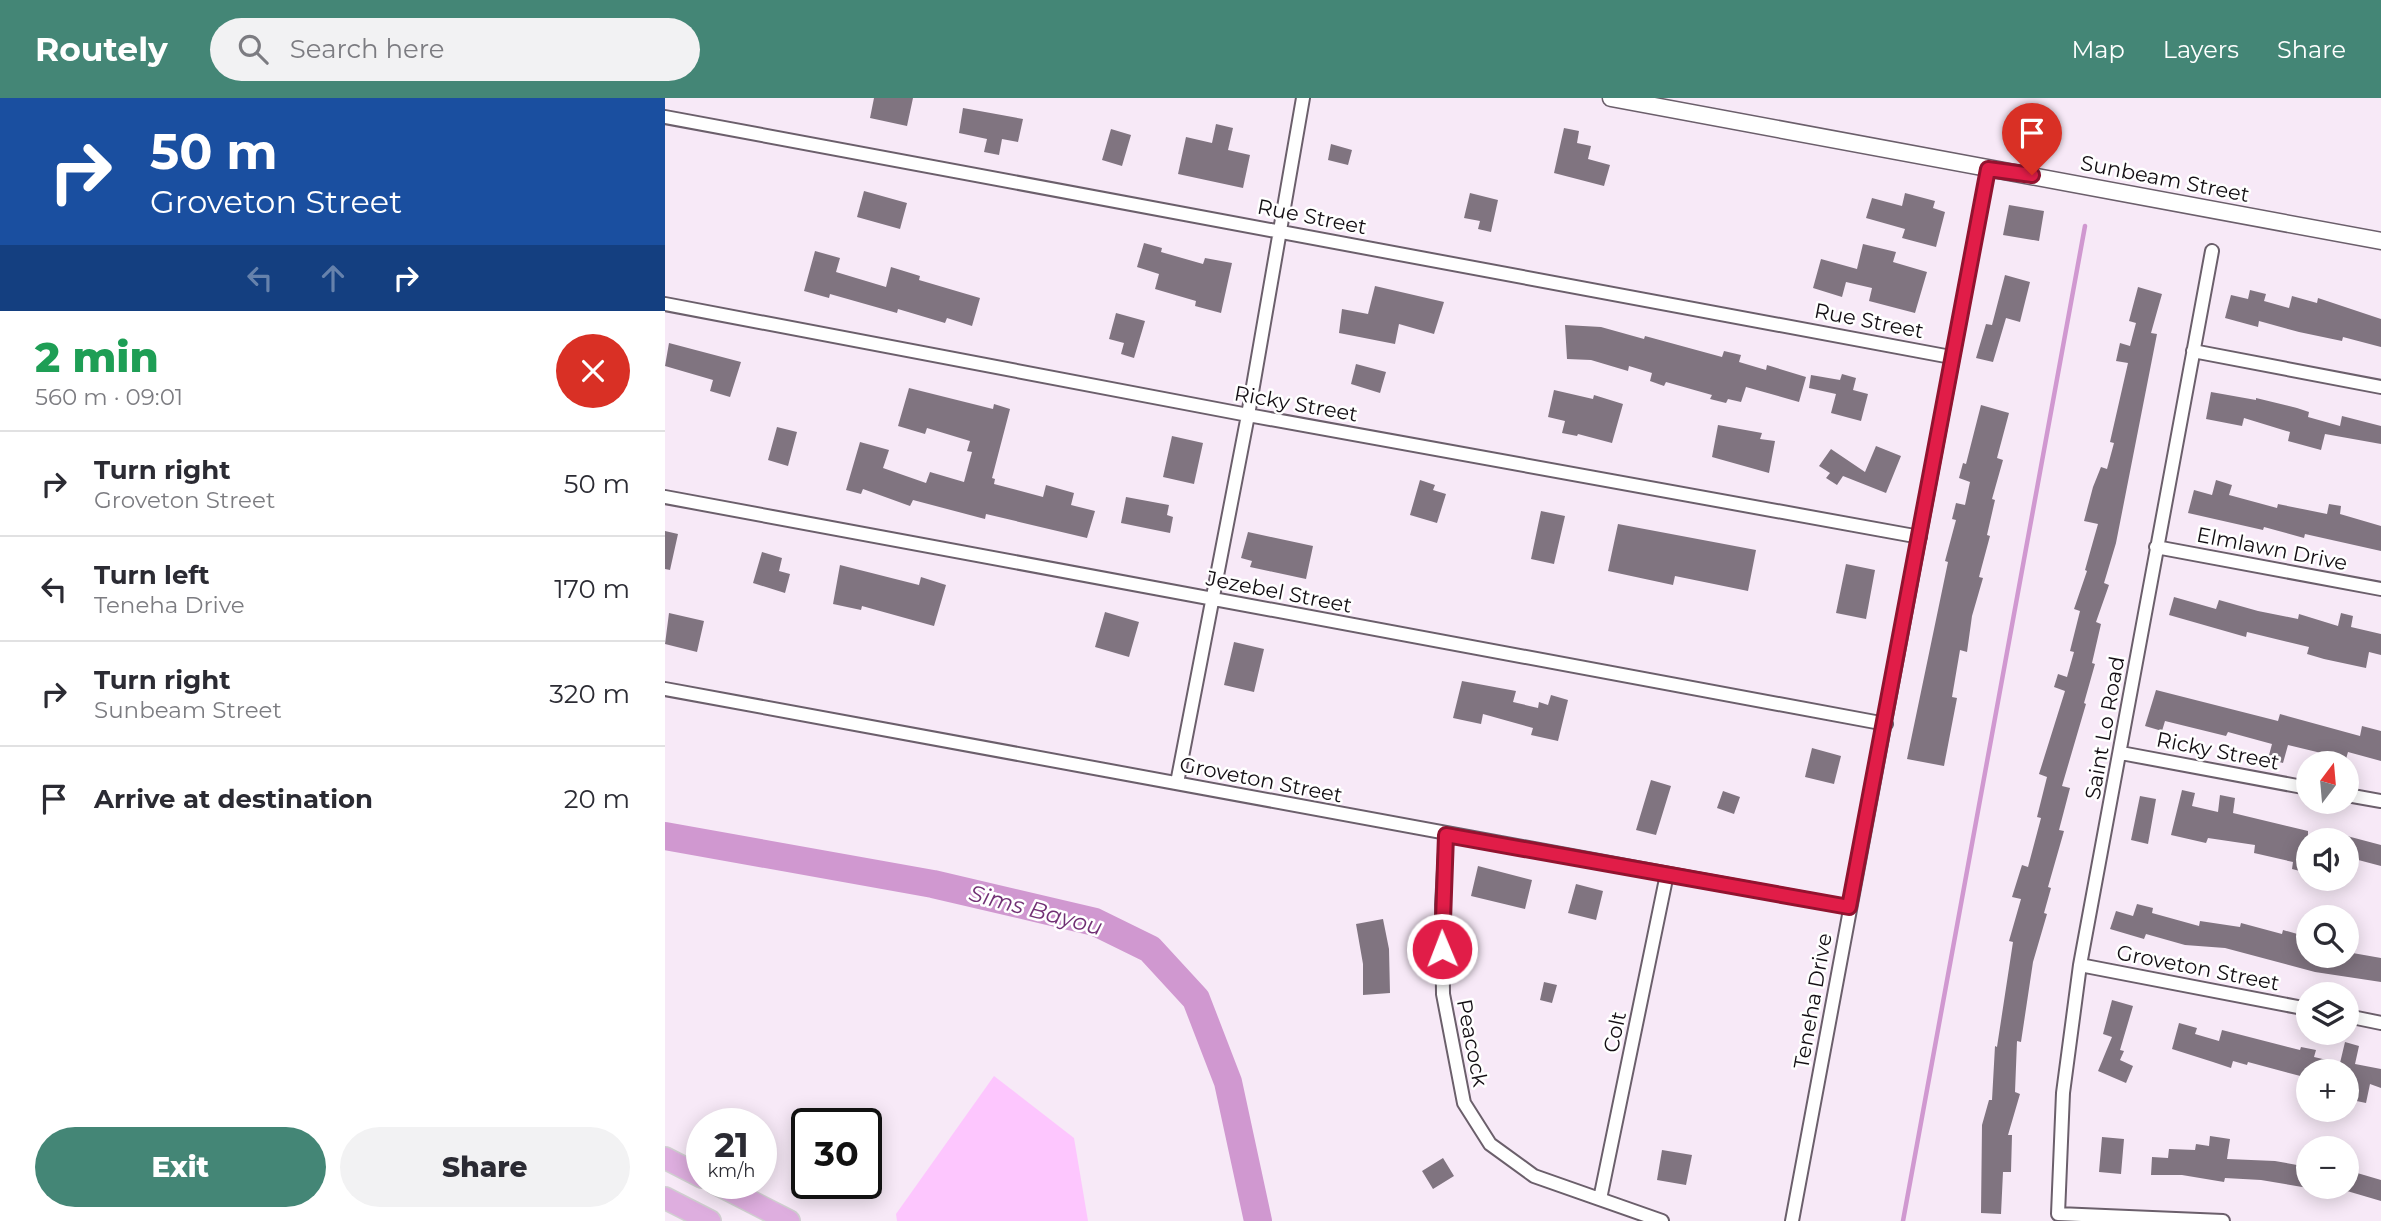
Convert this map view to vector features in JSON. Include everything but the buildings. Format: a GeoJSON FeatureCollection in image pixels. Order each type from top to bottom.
{"type":"FeatureCollection","features":[{"type":"Feature","properties":{"kind":"main road"},"geometry":{"type":"LineString","coordinates":[[665,1158],[686,1169]]}},
{"type":"Feature","properties":{"kind":"main road"},"geometry":{"type":"LineString","coordinates":[[665,1198],[710,1221]]}},
{"type":"Feature","properties":{"kind":"main road"},"geometry":{"type":"LineString","coordinates":[[746,1199],[789,1221]]}},
{"type":"Feature","properties":{"kind":"street"},"geometry":{"type":"LineString","coordinates":[[1177,783],[1248,415],[1303,98]]}},
{"type":"Feature","properties":{"kind":"street","name":"Sunbeam Street"},"geometry":{"type":"LineString","coordinates":[[1611,98],[2381,242]]}},
{"type":"Feature","properties":{"kind":"street","name":"Rue Street"},"geometry":{"type":"LineString","coordinates":[[665,117],[1251,224],[1281,234],[1285,232],[1951,356]]}},
{"type":"Feature","properties":{"kind":"street","name":"Teneha Drive"},"geometry":{"type":"LineString","coordinates":[[1792,1221],[1849,907],[1886,724],[1951,356],[1988,169]]}},
{"type":"Feature","properties":{"kind":"street","name":"Saint Lo Road"},"geometry":{"type":"LineString","coordinates":[[2212,251],[2155,547],[2121,753],[2080,965],[2063,1093],[2058,1214],[2223,1221]]}},
{"type":"Feature","properties":{"kind":"street","name":"Ricky Street"},"geometry":{"type":"LineString","coordinates":[[665,304],[1248,415],[1920,537]]}},
{"type":"Feature","properties":{"kind":"street"},"geometry":{"type":"LineString","coordinates":[[2193,351],[2381,387]]}},
{"type":"Feature","properties":{"kind":"street","name":"Jezebel Street"},"geometry":{"type":"LineString","coordinates":[[665,497],[1886,724]]}},
{"type":"Feature","properties":{"kind":"street","name":"Elmlawn Drive"},"geometry":{"type":"LineString","coordinates":[[2155,547],[2381,589]]}},
{"type":"Feature","properties":{"kind":"street","name":"Groveton Street"},"geometry":{"type":"LineString","coordinates":[[665,689],[1446,835],[1849,907]]}},
{"type":"Feature","properties":{"kind":"street","name":"Ricky Street"},"geometry":{"type":"LineString","coordinates":[[2121,753],[2296,786]]}},
{"type":"Feature","properties":{"kind":"street"},"geometry":{"type":"LineString","coordinates":[[2359,797],[2381,801]]}},
{"type":"Feature","properties":{"kind":"street","name":"Peacock"},"geometry":{"type":"LineString","coordinates":[[1446,835],[1442,905],[1443,994],[1464,1103],[1490,1143],[1534,1176],[1662,1221]]}},
{"type":"Feature","properties":{"kind":"street","name":"Colt"},"geometry":{"type":"LineString","coordinates":[[1600,1199],[1667,874]]}},
{"type":"Feature","properties":{"kind":"street","name":"Groveton Street"},"geometry":{"type":"LineString","coordinates":[[2080,965],[2296,1007]]}},
{"type":"Feature","properties":{"kind":"street"},"geometry":{"type":"LineString","coordinates":[[2359,1018],[2381,1023]]}},
{"type":"Feature","properties":{"kind":"shaded area"},"geometry":{"type":"Polygon","coordinates":[[[994,1076],[1074,1138],[1088,1221],[897,1221],[896,1214],[994,1076]]]}},
{"type":"Feature","properties":{"kind":"waterway"},"geometry":{"type":"LineString","coordinates":[[1903,1221],[2085,226]]}},
{"type":"Feature","properties":{"kind":"waterway","name":"Sims Bayou"},"geometry":{"type":"LineString","coordinates":[[665,836],[933,884],[1095,922],[1150,949],[1196,999],[1228,1082],[1258,1221]]}},
{"type":"Feature","properties":{"kind":"route"},"geometry":{"type":"LineString","coordinates":[[1442,949],[1446,835],[1849,907],[1886,724],[1951,356],[1988,169],[2032,175]]}}]}
